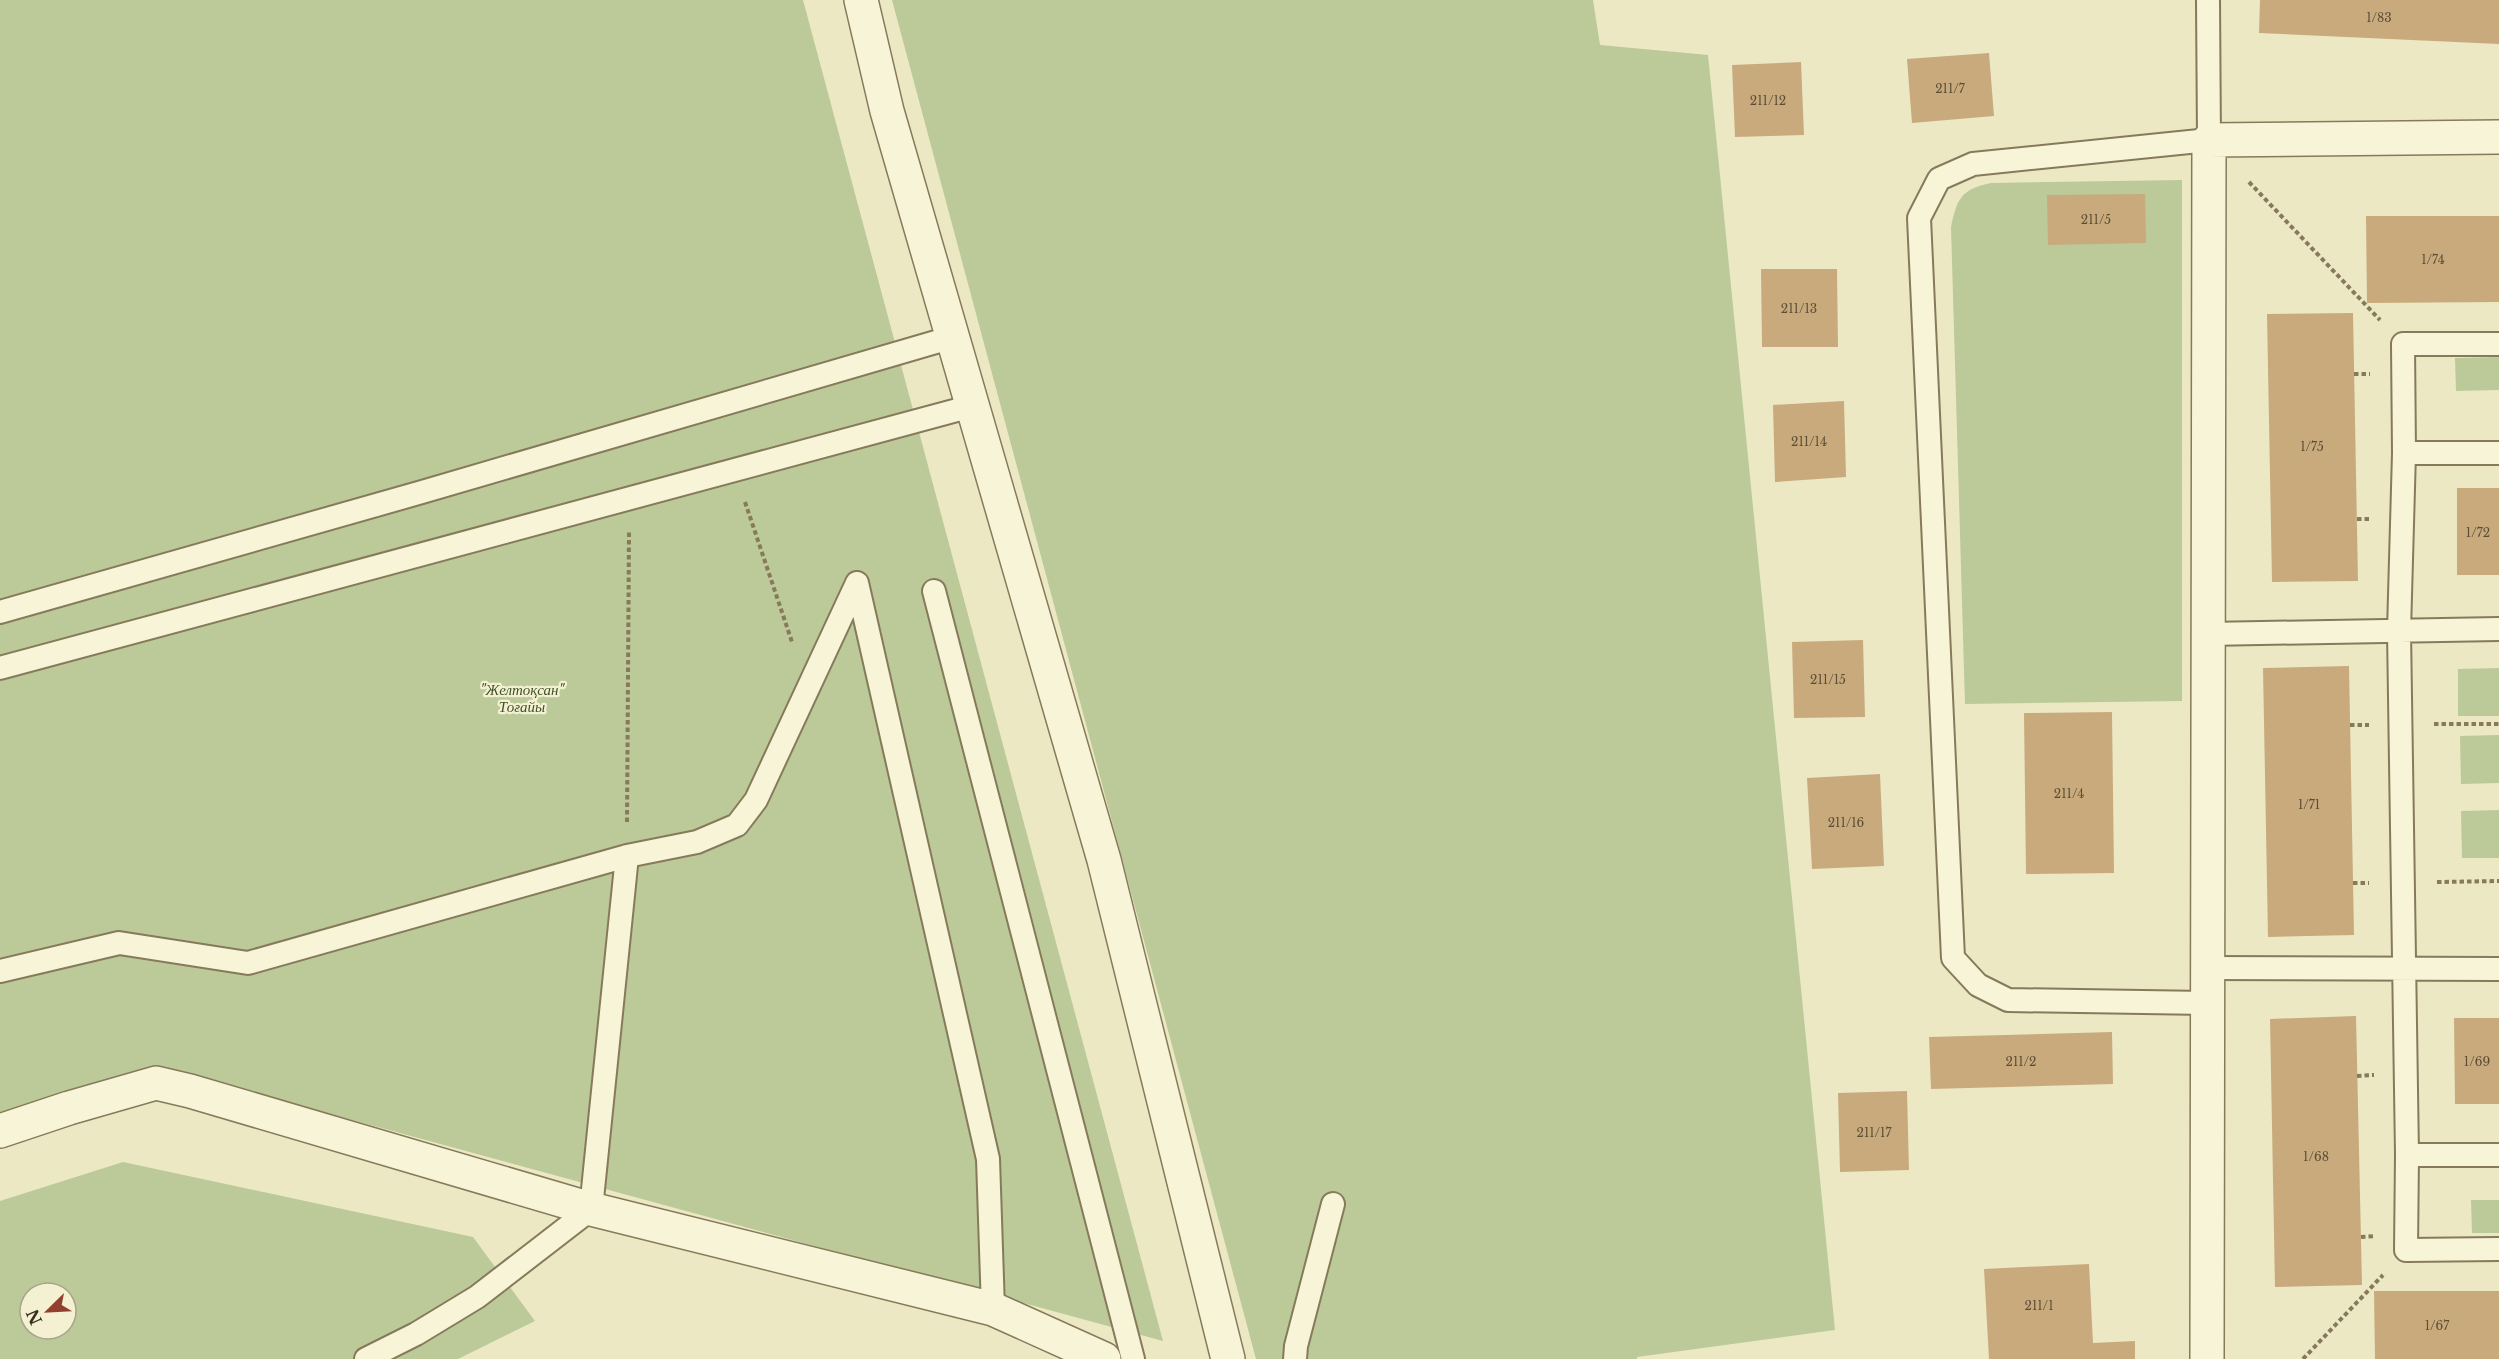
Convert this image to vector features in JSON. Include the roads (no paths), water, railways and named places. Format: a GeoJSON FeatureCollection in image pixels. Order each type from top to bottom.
{"type":"FeatureCollection","features":[{"type":"Feature","properties":{"kind":"street"},"geometry":{"type":"LineString","coordinates":[[861,0],[887,111],[1104,860],[1228,1359]]}},
{"type":"Feature","properties":{"kind":"street"},"geometry":{"type":"LineString","coordinates":[[2207,1359],[2209,140],[2499,137]]}},
{"type":"Feature","properties":{"kind":"street"},"geometry":{"type":"LineString","coordinates":[[0,1131],[156,1083],[591,1209],[993,1309],[1104,1359]]}},
{"type":"Feature","properties":{"kind":"lane"},"geometry":{"type":"LineString","coordinates":[[2206,1003],[2008,1000],[1978,985],[1953,958],[1919,218],[1939,179],[1973,164],[2209,140],[2208,0]]}},
{"type":"Feature","properties":{"kind":"lane"},"geometry":{"type":"LineString","coordinates":[[0,612],[411,496],[953,337]]}},
{"type":"Feature","properties":{"kind":"lane"},"geometry":{"type":"LineString","coordinates":[[2499,344],[2403,344],[2404,453],[2399,631],[2407,1155],[2406,1250],[2499,1249]]}},
{"type":"Feature","properties":{"kind":"lane"},"geometry":{"type":"LineString","coordinates":[[0,668],[972,406]]}},
{"type":"Feature","properties":{"kind":"lane"},"geometry":{"type":"LineString","coordinates":[[2404,453],[2499,453]]}},
{"type":"Feature","properties":{"kind":"lane"},"geometry":{"type":"LineString","coordinates":[[0,971],[119,943],[248,963],[627,856],[697,842],[737,825],[756,800],[856,583],[988,1159],[993,1309]]}},
{"type":"Feature","properties":{"kind":"lane"},"geometry":{"type":"LineString","coordinates":[[934,591],[1133,1359]]}},
{"type":"Feature","properties":{"kind":"lane"},"geometry":{"type":"LineString","coordinates":[[2207,634],[2499,629]]}},
{"type":"Feature","properties":{"kind":"lane"},"geometry":{"type":"LineString","coordinates":[[366,1359],[416,1334],[477,1297],[591,1209],[627,856]]}},
{"type":"Feature","properties":{"kind":"lane"},"geometry":{"type":"LineString","coordinates":[[2206,968],[2499,969]]}},
{"type":"Feature","properties":{"kind":"lane"},"geometry":{"type":"LineString","coordinates":[[2407,1155],[2499,1155]]}},
{"type":"Feature","properties":{"kind":"lane"},"geometry":{"type":"LineString","coordinates":[[1295,1359],[1296,1346],[1333,1204]]}},
{"type":"Feature","properties":{"kind":"park label","name":"\"Желтоқсан\" Тоғайы"},"geometry":{"type":"Point","coordinates":[522,698]}}]}
